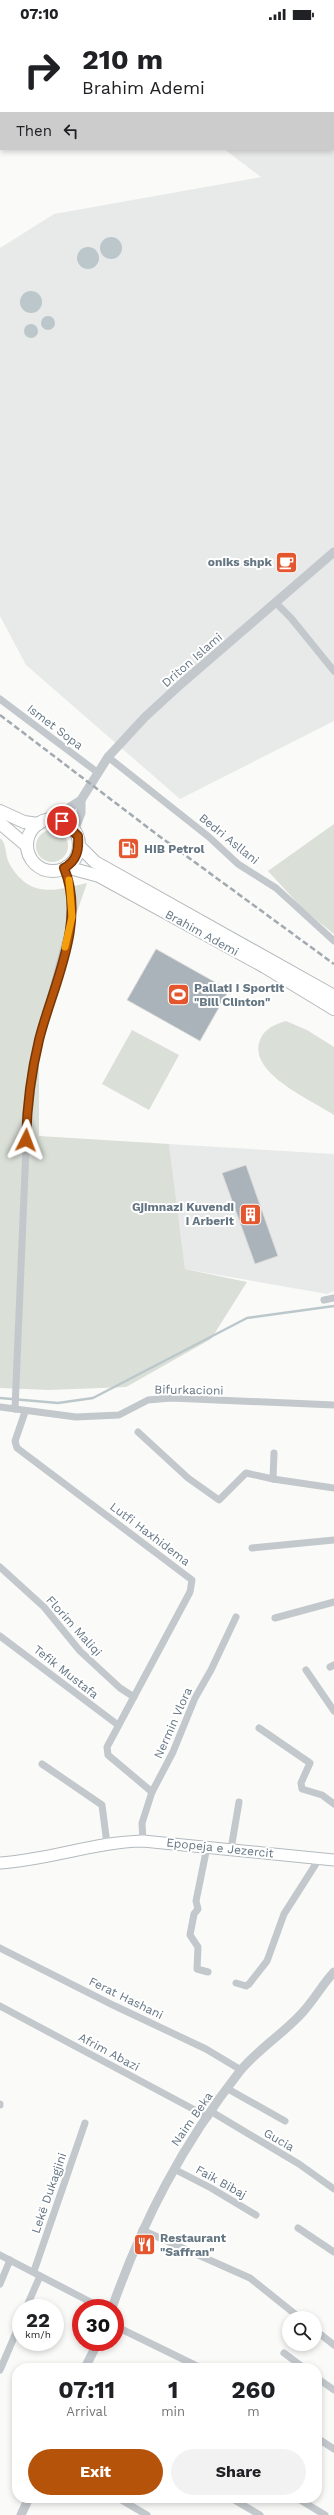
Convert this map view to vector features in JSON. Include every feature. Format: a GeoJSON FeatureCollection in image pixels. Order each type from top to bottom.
{"type":"FeatureCollection","features":[{"type":"Feature","properties":{"kind":"main road"},"geometry":{"type":"LineString","coordinates":[[0,811],[24,822],[62,821],[74,830]]}},
{"type":"Feature","properties":{"kind":"main road"},"geometry":{"type":"LineString","coordinates":[[27,846],[30,833],[44,822]]}},
{"type":"Feature","properties":{"kind":"main road","name":"Brahim Ademi"},"geometry":{"type":"LineString","coordinates":[[0,823],[27,846],[31,859],[40,868],[53,871],[65,868],[99,876],[265,966],[334,1009]]}},
{"type":"Feature","properties":{"kind":"main road","name":"Brahim Ademi"},"geometry":{"type":"LineString","coordinates":[[74,830],[78,836],[79,846],[94,862],[334,996]]}},
{"type":"Feature","properties":{"kind":"main road"},"geometry":{"type":"LineString","coordinates":[[65,868],[75,859],[79,846]]}},
{"type":"Feature","properties":{"kind":"main road","name":"Epopeja e Jezercit"},"geometry":{"type":"LineString","coordinates":[[0,1863],[28,1861],[106,1844],[143,1841],[334,1860]]}},
{"type":"Feature","properties":{"kind":"street","name":"Driton Islami"},"geometry":{"type":"LineString","coordinates":[[74,830],[80,813],[81,800],[97,772],[108,757],[145,717],[334,552]]}},
{"type":"Feature","properties":{"kind":"street"},"geometry":{"type":"LineString","coordinates":[[276,603],[291,618],[334,671]]}},
{"type":"Feature","properties":{"kind":"street","name":"Ismet Sopa"},"geometry":{"type":"LineString","coordinates":[[0,699],[97,772]]}},
{"type":"Feature","properties":{"kind":"street","name":"Bedri Asllani"},"geometry":{"type":"LineString","coordinates":[[108,757],[209,837],[238,864],[276,888],[334,941]]}},
{"type":"Feature","properties":{"kind":"street","name":"Driton Islami"},"geometry":{"type":"LineString","coordinates":[[44,822],[81,800]]}},
{"type":"Feature","properties":{"kind":"street"},"geometry":{"type":"LineString","coordinates":[[15,1407],[30,1086],[39,1038],[72,917],[70,882],[65,868]]}},
{"type":"Feature","properties":{"kind":"street"},"geometry":{"type":"LineString","coordinates":[[324,1300],[334,1298]]}},
{"type":"Feature","properties":{"kind":"street","name":"Bifurkacioni"},"geometry":{"type":"LineString","coordinates":[[0,1407],[15,1407],[25,1412],[76,1417],[120,1415],[148,1400],[171,1398],[334,1405]]}},
{"type":"Feature","properties":{"kind":"street","name":"Lutfi Haxhidema"},"geometry":{"type":"LineString","coordinates":[[25,1412],[15,1441],[17,1448],[192,1580],[190,1592],[107,1747],[108,1755],[152,1792]]}},
{"type":"Feature","properties":{"kind":"street"},"geometry":{"type":"LineString","coordinates":[[138,1432],[188,1478],[220,1500],[246,1473],[273,1479],[334,1488]]}},
{"type":"Feature","properties":{"kind":"street"},"geometry":{"type":"LineString","coordinates":[[273,1479],[274,1453]]}},
{"type":"Feature","properties":{"kind":"street"},"geometry":{"type":"LineString","coordinates":[[252,1548],[334,1540]]}},
{"type":"Feature","properties":{"kind":"street","name":"Florim Maliqi"},"geometry":{"type":"LineString","coordinates":[[0,1567],[44,1607],[80,1651],[120,1688],[134,1698]]}},
{"type":"Feature","properties":{"kind":"street"},"geometry":{"type":"LineString","coordinates":[[276,1618],[334,1602]]}},
{"type":"Feature","properties":{"kind":"street","name":"Nermin Vlora"},"geometry":{"type":"LineString","coordinates":[[143,1841],[142,1823],[152,1792],[173,1752],[195,1698],[212,1670],[236,1617]]}},
{"type":"Feature","properties":{"kind":"street","name":"Tefik Mustafa"},"geometry":{"type":"LineString","coordinates":[[0,1636],[118,1725]]}},
{"type":"Feature","properties":{"kind":"street"},"geometry":{"type":"LineString","coordinates":[[306,1670],[334,1711]]}},
{"type":"Feature","properties":{"kind":"street"},"geometry":{"type":"LineString","coordinates":[[259,1728],[310,1763],[301,1783],[302,1789],[322,1796],[334,1804]]}},
{"type":"Feature","properties":{"kind":"street"},"geometry":{"type":"LineString","coordinates":[[42,1764],[102,1805],[106,1844]]}},
{"type":"Feature","properties":{"kind":"street"},"geometry":{"type":"LineString","coordinates":[[231,1849],[239,1802]]}},
{"type":"Feature","properties":{"kind":"street"},"geometry":{"type":"LineString","coordinates":[[207,1847],[196,1901],[198,1909],[194,1914],[190,1935],[198,1947],[197,1969],[208,1972]]}},
{"type":"Feature","properties":{"kind":"street"},"geometry":{"type":"LineString","coordinates":[[236,1984],[246,1986],[249,1984],[267,1961],[284,1914],[319,1859]]}},
{"type":"Feature","properties":{"kind":"street","name":"Ferat Hashani"},"geometry":{"type":"LineString","coordinates":[[0,1948],[115,2006],[206,2049],[241,2070]]}},
{"type":"Feature","properties":{"kind":"street","name":"Naim Beka"},"geometry":{"type":"LineString","coordinates":[[115,2299],[132,2252],[142,2230],[174,2169],[210,2115],[241,2070],[302,2013],[333,1976]]}},
{"type":"Feature","properties":{"kind":"street","name":"Afrim Abazi"},"geometry":{"type":"LineString","coordinates":[[0,2006],[210,2115]]}},
{"type":"Feature","properties":{"kind":"street"},"geometry":{"type":"LineString","coordinates":[[228,2089],[284,2121]]}},
{"type":"Feature","properties":{"kind":"street","name":"Gucia"},"geometry":{"type":"LineString","coordinates":[[210,2115],[299,2164],[334,2188]]}},
{"type":"Feature","properties":{"kind":"street","name":"Lekë Dukagjini"},"geometry":{"type":"LineString","coordinates":[[34,2271],[85,2123]]}},
{"type":"Feature","properties":{"kind":"street","name":"Faik Bibaj"},"geometry":{"type":"LineString","coordinates":[[174,2169],[211,2188],[256,2215]]}},
{"type":"Feature","properties":{"kind":"street"},"geometry":{"type":"LineString","coordinates":[[298,2228],[334,2252]]}},
{"type":"Feature","properties":{"kind":"street"},"geometry":{"type":"LineString","coordinates":[[142,2230],[250,2278],[291,2311]]}},
{"type":"Feature","properties":{"kind":"street"},"geometry":{"type":"LineString","coordinates":[[0,2255],[34,2271],[40,2276],[85,2299]]}},
{"type":"Feature","properties":{"kind":"street"},"geometry":{"type":"LineString","coordinates":[[0,2284],[10,2260]]}},
{"type":"Feature","properties":{"kind":"street"},"geometry":{"type":"LineString","coordinates":[[30,2299],[40,2276]]}},
{"type":"Feature","properties":{"kind":"street"},"geometry":{"type":"LineString","coordinates":[[124,2330],[191,2363]]}},
{"type":"Feature","properties":{"kind":"street"},"geometry":{"type":"LineString","coordinates":[[322,2336],[334,2345]]}},
{"type":"Feature","properties":{"kind":"street"},"geometry":{"type":"LineString","coordinates":[[0,2370],[12,2341]]}},
{"type":"Feature","properties":{"kind":"street"},"geometry":{"type":"LineString","coordinates":[[88,2363],[94,2351]]}},
{"type":"Feature","properties":{"kind":"street"},"geometry":{"type":"LineString","coordinates":[[284,2354],[297,2363]]}},
{"type":"Feature","properties":{"kind":"street"},"geometry":{"type":"LineString","coordinates":[[322,2382],[334,2390]]}},
{"type":"Feature","properties":{"kind":"street"},"geometry":{"type":"LineString","coordinates":[[322,2441],[334,2449]]}},
{"type":"Feature","properties":{"kind":"street"},"geometry":{"type":"LineString","coordinates":[[21,2515],[27,2503]]}},
{"type":"Feature","properties":{"kind":"street"},"geometry":{"type":"LineString","coordinates":[[127,2503],[147,2515]]}},
{"type":"Feature","properties":{"kind":"street"},"geometry":{"type":"LineString","coordinates":[[240,2503],[260,2515]]}},
{"type":"Feature","properties":{"kind":"street"},"geometry":{"type":"LineString","coordinates":[[305,2503],[325,2515]]}},
{"type":"Feature","properties":{"kind":"shaded area"},"geometry":{"type":"Polygon","coordinates":[[[225,150],[334,150],[334,721],[180,799],[26,665],[0,616],[0,248],[54,214],[261,177],[225,150]]]}},
{"type":"Feature","properties":{"kind":"shaded area"},"geometry":{"type":"Polygon","coordinates":[[[111,237],[119,240],[122,248],[119,256],[111,259],[103,256],[100,248],[103,240],[111,237]]]}},
{"type":"Feature","properties":{"kind":"shaded area"},"geometry":{"type":"Polygon","coordinates":[[[88,247],[96,250],[99,258],[96,266],[88,269],[80,266],[77,258],[80,250],[88,247]]]}},
{"type":"Feature","properties":{"kind":"shaded area"},"geometry":{"type":"Polygon","coordinates":[[[31,291],[39,294],[42,302],[39,310],[31,313],[23,310],[20,302],[23,294],[31,291]]]}},
{"type":"Feature","properties":{"kind":"shaded area"},"geometry":{"type":"Polygon","coordinates":[[[48,316],[53,318],[55,323],[53,328],[48,330],[43,328],[41,323],[43,318],[48,316]]]}},
{"type":"Feature","properties":{"kind":"shaded area"},"geometry":{"type":"Polygon","coordinates":[[[28,324],[34,324],[38,328],[38,334],[34,338],[28,338],[24,334],[24,328],[28,324]]]}},
{"type":"Feature","properties":{"kind":"shaded area"},"geometry":{"type":"Polygon","coordinates":[[[334,824],[334,934],[303,909],[268,871],[334,824]]]}},
{"type":"Feature","properties":{"kind":"shaded area"},"geometry":{"type":"Polygon","coordinates":[[[52,830],[58,831],[65,837],[68,846],[67,852],[61,859],[52,862],[46,861],[39,855],[36,846],[37,840],[43,833],[52,830]]]}},
{"type":"Feature","properties":{"kind":"shaded area"},"geometry":{"type":"Polygon","coordinates":[[[0,838],[4,843],[9,863],[17,875],[34,887],[44,890],[54,890],[87,883],[50,990],[39,1053],[39,1136],[169,1144],[185,1269],[247,1282],[211,1339],[126,1387],[49,1390],[0,1388],[0,838]]]}},
{"type":"Feature","properties":{"kind":"shaded area"},"geometry":{"type":"Polygon","coordinates":[[[286,1021],[307,1030],[334,1047],[334,1115],[284,1084],[263,1064],[259,1052],[260,1040],[262,1036],[270,1028],[286,1021]]]}},
{"type":"Feature","properties":{"kind":"shaded area"},"geometry":{"type":"Polygon","coordinates":[[[132,1030],[179,1055],[149,1110],[102,1084],[132,1030]]]}},
{"type":"Feature","properties":{"kind":"shaded area"},"geometry":{"type":"Polygon","coordinates":[[[169,1144],[334,1154],[334,1291],[327,1294],[185,1269],[169,1144]]]}},
{"type":"Feature","properties":{"kind":"building","name":"Pallati i Sportit \"Bill Clinton\""},"geometry":{"type":"Polygon","coordinates":[[[156,949],[229,990],[200,1041],[127,1000],[156,949]]]}},
{"type":"Feature","properties":{"kind":"building","name":"Gjimnazi Kuvendi i Arberit"},"geometry":{"type":"Polygon","coordinates":[[[246,1165],[278,1256],[255,1264],[222,1173],[246,1165]]]}},
{"type":"Feature","properties":{"kind":"waterway"},"geometry":{"type":"LineString","coordinates":[[0,1398],[58,1403],[93,1398],[247,1318],[334,1306]]}},
{"type":"Feature","properties":{"kind":"railway"},"geometry":{"type":"LineString","coordinates":[[0,715],[159,836],[334,964]]}},
{"type":"Feature","properties":{"kind":"slow traffic"},"geometry":{"type":"LineString","coordinates":[[65,947],[72,917],[69,880]]}},
{"type":"Feature","properties":{"kind":"place","name":"oniks shpk"},"geometry":{"type":"Point","coordinates":[287,562]}},
{"type":"Feature","properties":{"kind":"place","name":"HIB Petrol"},"geometry":{"type":"Point","coordinates":[129,849]}},
{"type":"Feature","properties":{"kind":"place","name":"Pallati i Sportit \"Bill Clinton\""},"geometry":{"type":"Point","coordinates":[178,995]}},
{"type":"Feature","properties":{"kind":"place","name":"Gjimnazi Kuvendi i Arberit"},"geometry":{"type":"Point","coordinates":[250,1214]}},
{"type":"Feature","properties":{"kind":"place","name":"Restaurant \"Saffran\""},"geometry":{"type":"Point","coordinates":[145,2245]}},
{"type":"Feature","properties":{"kind":"route"},"geometry":{"type":"LineString","coordinates":[[26,1140],[31,1071],[72,917],[70,882],[64,868],[71,864],[75,859],[79,846],[78,836],[72,828],[62,821]]}}]}
